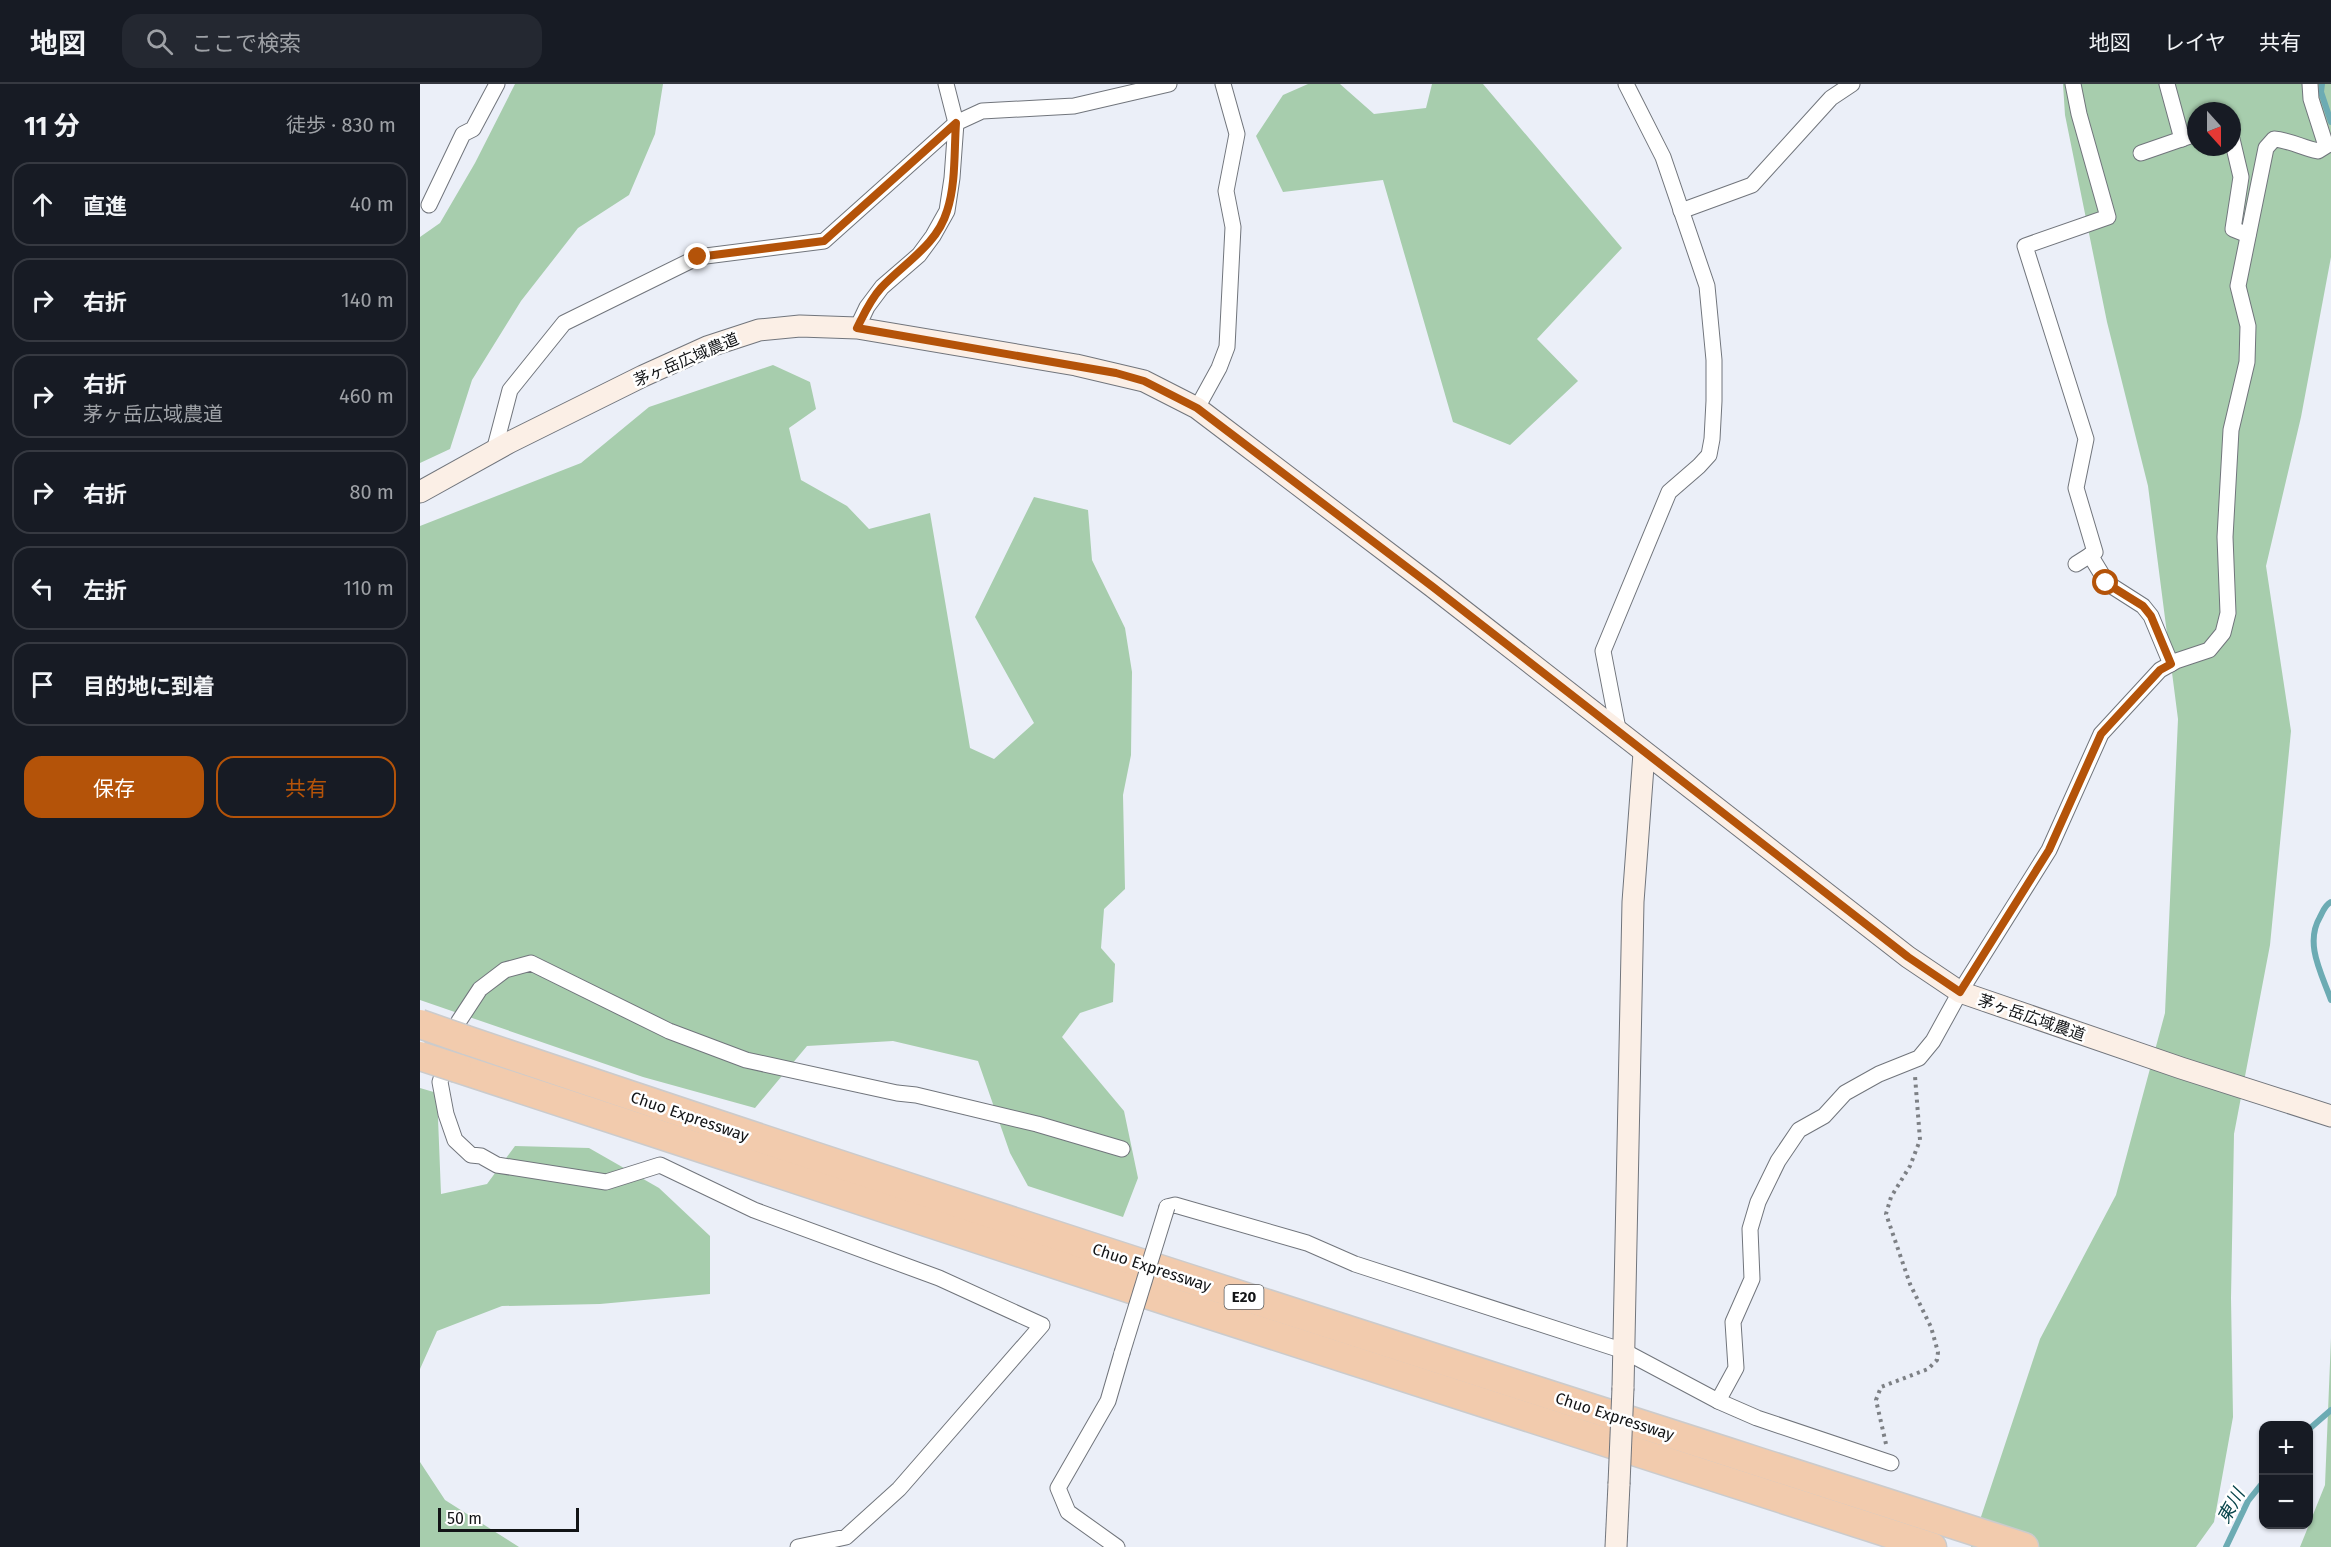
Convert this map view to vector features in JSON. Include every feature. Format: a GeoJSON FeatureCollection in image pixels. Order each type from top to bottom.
{"type":"FeatureCollection","features":[{"type":"Feature","properties":{"kind":"highway","name":"Chuo Expressway"},"geometry":{"type":"LineString","coordinates":[[420,1024],[759,1139],[2024,1547]]}},
{"type":"Feature","properties":{"kind":"highway","name":"Chuo Expressway"},"geometry":{"type":"LineString","coordinates":[[420,1056],[1180,1305],[1932,1547]]}},
{"type":"Feature","properties":{"kind":"street"},"geometry":{"type":"LineString","coordinates":[[429,205],[463,134],[473,129],[497,84]]}},
{"type":"Feature","properties":{"kind":"street"},"geometry":{"type":"LineString","coordinates":[[857,328],[867,307],[882,287],[919,255],[947,212],[956,123],[946,84]]}},
{"type":"Feature","properties":{"kind":"street"},"geometry":{"type":"LineString","coordinates":[[494,451],[510,390],[564,323],[698,257],[824,241],[956,123],[982,111],[1074,106],[1169,84]]}},
{"type":"Feature","properties":{"kind":"street"},"geometry":{"type":"LineString","coordinates":[[1197,408],[1220,368],[1227,347],[1233,227],[1226,191],[1238,134],[1223,84]]}},
{"type":"Feature","properties":{"kind":"street"},"geometry":{"type":"LineString","coordinates":[[1619,734],[1603,651],[1664,501],[1669,492],[1709,455],[1712,439],[1714,360],[1707,286],[1663,158],[1626,84]]}},
{"type":"Feature","properties":{"kind":"street"},"geometry":{"type":"LineString","coordinates":[[1682,212],[1752,184],[1831,98],[1852,84]]}},
{"type":"Feature","properties":{"kind":"street"},"geometry":{"type":"LineString","coordinates":[[2073,84],[2079,114],[2108,217],[2025,246],[2086,439],[2076,489],[2095,552],[2076,564]]}},
{"type":"Feature","properties":{"kind":"street"},"geometry":{"type":"LineString","coordinates":[[2167,84],[2187,132]]}},
{"type":"Feature","properties":{"kind":"street"},"geometry":{"type":"LineString","coordinates":[[1718,1401],[1736,1368],[1733,1322],[1752,1279],[1750,1229],[1758,1202],[1778,1161],[1799,1130],[1824,1116],[1845,1093],[1879,1074],[1918,1058],[1934,1041],[1960,992],[2049,850],[2101,734],[2160,670],[2210,650],[2223,633],[2228,613],[2225,537],[2231,430],[2247,362],[2248,326],[2238,286],[2266,148],[2274,139],[2286,140],[2299,147],[2318,151],[2326,146],[2311,99],[2310,84]]}},
{"type":"Feature","properties":{"kind":"street"},"geometry":{"type":"LineString","coordinates":[[2141,153],[2187,138]]}},
{"type":"Feature","properties":{"kind":"street"},"geometry":{"type":"LineString","coordinates":[[2236,156],[2241,177],[2233,229],[2248,235]]}},
{"type":"Feature","properties":{"kind":"street","name":"茅ヶ岳広域農道"},"geometry":{"type":"LineString","coordinates":[[420,492],[494,451],[707,347],[759,330],[800,326],[857,328],[1116,373],[1144,381],[1197,408],[1433,587],[1908,957],[1960,992],[2181,1068],[2331,1116]]}},
{"type":"Feature","properties":{"kind":"street"},"geometry":{"type":"LineString","coordinates":[[2090,555],[2106,583],[2143,606],[2147,611],[2171,664]]}},
{"type":"Feature","properties":{"kind":"street"},"geometry":{"type":"LineString","coordinates":[[1616,1547],[1624,1351],[1633,902],[1644,753]]}},
{"type":"Feature","properties":{"kind":"street"},"geometry":{"type":"LineString","coordinates":[[798,1547],[846,1536],[899,1489],[1042,1325],[939,1278],[754,1210],[660,1165],[606,1182],[497,1165],[481,1156],[471,1155],[455,1140],[446,1114],[440,1082],[459,1021],[480,989],[505,970],[531,963],[669,1031],[746,1060],[897,1093],[916,1095],[1122,1149]]}},
{"type":"Feature","properties":{"kind":"street"},"geometry":{"type":"LineString","coordinates":[[1117,1547],[1068,1512],[1058,1488],[1108,1401],[1167,1207],[1175,1205],[1307,1243],[1355,1264],[1624,1351],[1718,1401],[1757,1418],[1891,1463]]}},
{"type":"Feature","properties":{"kind":"path"},"geometry":{"type":"LineString","coordinates":[[1891,1463],[1876,1400],[1881,1388],[1928,1369],[1937,1360],[1938,1352],[1931,1327],[1910,1284],[1886,1214],[1891,1197],[1910,1166],[1920,1140],[1914,1081],[1918,1058]]}},
{"type":"Feature","properties":{"kind":"green space"},"geometry":{"type":"Polygon","coordinates":[[[515,84],[663,84],[655,134],[629,195],[578,228],[521,301],[472,380],[450,449],[420,463],[420,237],[440,223],[475,163],[515,84]]]}},
{"type":"Feature","properties":{"kind":"green space"},"geometry":{"type":"Polygon","coordinates":[[[1308,84],[1340,84],[1374,114],[1426,108],[1432,84],[1483,84],[1622,248],[1537,339],[1578,381],[1510,445],[1453,422],[1383,180],[1283,192],[1256,136],[1283,95],[1308,84]]]}},
{"type":"Feature","properties":{"kind":"green space"},"geometry":{"type":"Polygon","coordinates":[[[2063,84],[2331,84],[2331,257],[2301,417],[2266,566],[2291,731],[2270,945],[2234,1134],[2231,1298],[2233,1417],[2214,1522],[2196,1547],[1971,1547],[2040,1339],[2116,1195],[2165,1013],[2178,719],[2148,486],[2107,322],[2065,115],[2063,84]]]}},
{"type":"Feature","properties":{"kind":"green space"},"geometry":{"type":"Polygon","coordinates":[[[773,365],[810,382],[816,409],[789,428],[801,480],[847,506],[869,529],[930,513],[970,748],[994,759],[1034,723],[975,617],[1034,497],[1088,510],[1092,560],[1125,628],[1132,672],[1131,755],[1123,795],[1125,889],[1104,909],[1101,948],[1115,964],[1113,1002],[1080,1013],[1062,1037],[1124,1111],[1138,1178],[1123,1217],[1028,1186],[1010,1153],[978,1061],[893,1041],[807,1046],[755,1108],[643,1077],[420,1000],[420,526],[581,463],[649,407],[773,365]]]}},
{"type":"Feature","properties":{"kind":"green space"},"geometry":{"type":"Polygon","coordinates":[[[420,1088],[437,1093],[441,1194],[487,1184],[515,1146],[589,1148],[659,1188],[710,1236],[710,1294],[600,1304],[502,1306],[437,1331],[420,1369],[420,1088]]]}},
{"type":"Feature","properties":{"kind":"green space"},"geometry":{"type":"Polygon","coordinates":[[[2331,1338],[2331,1547],[2300,1547],[2307,1529],[2313,1529],[2313,1515],[2325,1485],[2331,1338]]]}},
{"type":"Feature","properties":{"kind":"green space"},"geometry":{"type":"Polygon","coordinates":[[[420,1462],[445,1500],[519,1547],[420,1547],[420,1462]]]}},
{"type":"Feature","properties":{"kind":"waterway","name":"東川"},"geometry":{"type":"LineString","coordinates":[[2322,84],[2321,92],[2331,122]]}},
{"type":"Feature","properties":{"kind":"waterway","name":"東川"},"geometry":{"type":"LineString","coordinates":[[2331,902],[2322,913],[2314,938],[2316,959],[2331,1000]]}},
{"type":"Feature","properties":{"kind":"waterway","name":"東川"},"geometry":{"type":"LineString","coordinates":[[2313,1426],[2331,1410]]}},
{"type":"Feature","properties":{"kind":"waterway","name":"東川"},"geometry":{"type":"LineString","coordinates":[[2226,1547],[2248,1501],[2259,1487]]}},
{"type":"Feature","properties":{"kind":"route"},"geometry":{"type":"LineString","coordinates":[[698,257],[824,241],[956,123],[947,212],[919,255],[882,287],[867,307],[857,328],[1116,373],[1144,381],[1197,408],[1433,587],[1908,957],[1960,992],[2049,850],[2101,734],[2160,670],[2171,664],[2151,616],[2143,606],[2106,583]]}}]}
